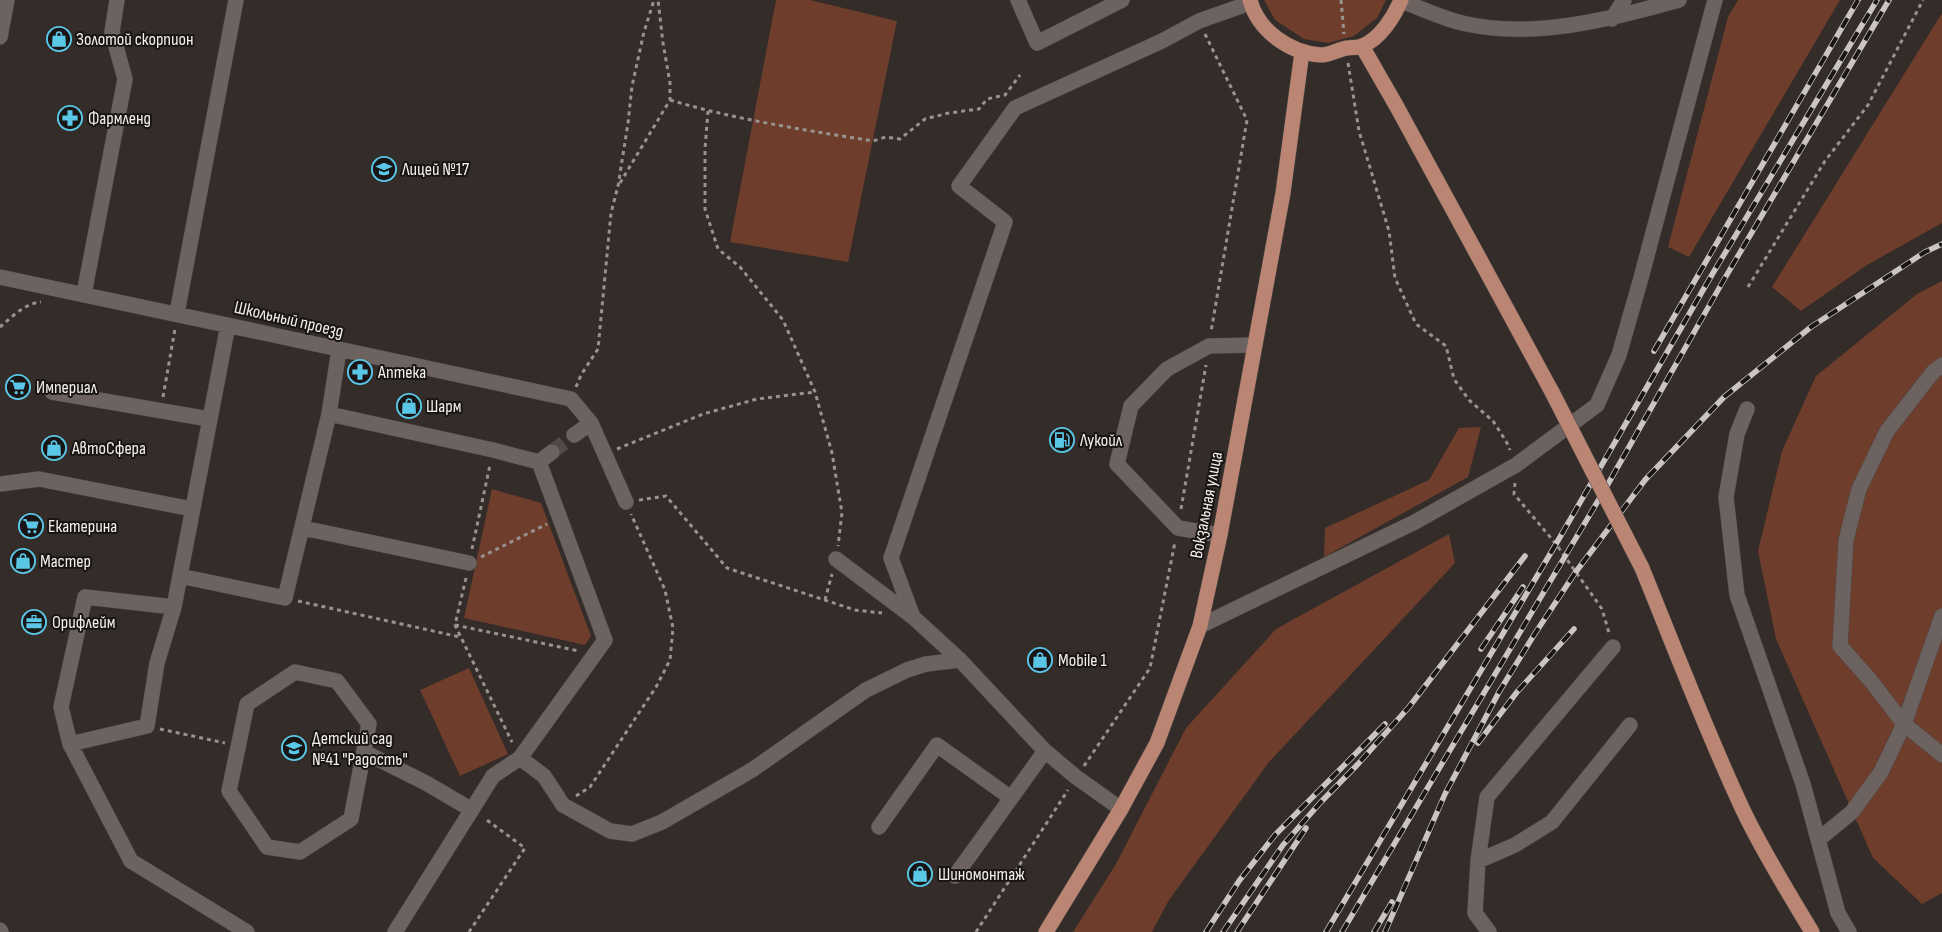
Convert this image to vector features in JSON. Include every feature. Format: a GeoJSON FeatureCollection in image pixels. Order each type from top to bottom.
{"type":"FeatureCollection","features":[{"type":"Feature","properties":{"kind":"main road"},"geometry":{"type":"LineString","coordinates":[[1250,1],[1264,26],[1284,44],[1302,52],[1324,55],[1346,48],[1362,46],[1382,32],[1401,1]]}},
{"type":"Feature","properties":{"kind":"main road"},"geometry":{"type":"LineString","coordinates":[[1362,46],[1552,392],[1642,568],[1707,728],[1744,811],[1787,891],[1812,932]]}},
{"type":"Feature","properties":{"kind":"main road","name":"Вокзальная улица"},"geometry":{"type":"LineString","coordinates":[[1046,932],[1121,809],[1157,742],[1200,626],[1220,534],[1283,193],[1302,52]]}},
{"type":"Feature","properties":{"kind":"street"},"geometry":{"type":"LineString","coordinates":[[0,37],[7,0]]}},
{"type":"Feature","properties":{"kind":"street"},"geometry":{"type":"LineString","coordinates":[[84,294],[125,79],[112,32],[117,0]]}},
{"type":"Feature","properties":{"kind":"street"},"geometry":{"type":"LineString","coordinates":[[178,314],[236,0]]}},
{"type":"Feature","properties":{"kind":"street"},"geometry":{"type":"LineString","coordinates":[[1018,0],[1037,43],[1122,0]]}},
{"type":"Feature","properties":{"kind":"street"},"geometry":{"type":"LineString","coordinates":[[1612,18],[1624,0]]}},
{"type":"Feature","properties":{"kind":"street"},"geometry":{"type":"LineString","coordinates":[[1401,1],[1462,23],[1503,29],[1547,28],[1612,18],[1679,0]]}},
{"type":"Feature","properties":{"kind":"street"},"geometry":{"type":"LineString","coordinates":[[1200,626],[1415,522],[1516,465],[1597,405],[1620,355],[1715,0]]}},
{"type":"Feature","properties":{"kind":"street"},"geometry":{"type":"LineString","coordinates":[[913,617],[891,558],[1005,222],[959,186],[1015,108],[1162,41],[1198,21],[1250,1]]}},
{"type":"Feature","properties":{"kind":"street","name":"Школьный проезд"},"geometry":{"type":"LineString","coordinates":[[0,277],[570,399]]}},
{"type":"Feature","properties":{"kind":"street"},"geometry":{"type":"LineString","coordinates":[[70,744],[147,726],[157,663],[174,607],[228,325]]}},
{"type":"Feature","properties":{"kind":"street"},"geometry":{"type":"LineString","coordinates":[[1220,534],[1178,528],[1117,464],[1131,406],[1166,369],[1209,346],[1255,345]]}},
{"type":"Feature","properties":{"kind":"street"},"geometry":{"type":"LineString","coordinates":[[180,576],[285,598],[329,414],[340,350]]}},
{"type":"Feature","properties":{"kind":"street"},"geometry":{"type":"LineString","coordinates":[[1942,365],[1933,372],[1888,431],[1859,489],[1846,540],[1840,646],[1871,681],[1904,724],[1942,755]]}},
{"type":"Feature","properties":{"kind":"street"},"geometry":{"type":"LineString","coordinates":[[52,392],[210,419]]}},
{"type":"Feature","properties":{"kind":"street"},"geometry":{"type":"LineString","coordinates":[[570,399],[591,423],[626,502]]}},
{"type":"Feature","properties":{"kind":"street"},"geometry":{"type":"LineString","coordinates":[[1747,409],[1737,434],[1726,497],[1737,595],[1804,784],[1838,913],[1849,932]]}},
{"type":"Feature","properties":{"kind":"street"},"geometry":{"type":"LineString","coordinates":[[329,414],[494,450],[539,462]]}},
{"type":"Feature","properties":{"kind":"street"},"geometry":{"type":"LineString","coordinates":[[574,435],[591,423]]}},
{"type":"Feature","properties":{"kind":"street"},"geometry":{"type":"LineString","coordinates":[[539,462],[552,452]]}},
{"type":"Feature","properties":{"kind":"street"},"geometry":{"type":"LineString","coordinates":[[395,932],[493,776],[520,758],[605,640],[539,462]]}},
{"type":"Feature","properties":{"kind":"street"},"geometry":{"type":"LineString","coordinates":[[0,484],[38,479],[192,510]]}},
{"type":"Feature","properties":{"kind":"street"},"geometry":{"type":"LineString","coordinates":[[303,528],[469,563]]}},
{"type":"Feature","properties":{"kind":"street"},"geometry":{"type":"LineString","coordinates":[[836,559],[913,617],[960,660],[1045,751],[1076,778],[1121,809]]}},
{"type":"Feature","properties":{"kind":"street"},"geometry":{"type":"LineString","coordinates":[[174,607],[85,598],[61,707],[70,744],[131,861],[247,932]]}},
{"type":"Feature","properties":{"kind":"street"},"geometry":{"type":"LineString","coordinates":[[1819,839],[1852,812],[1881,772],[1904,724],[1942,616]]}},
{"type":"Feature","properties":{"kind":"street"},"geometry":{"type":"LineString","coordinates":[[1489,932],[1475,913],[1478,861],[1487,798],[1613,647]]}},
{"type":"Feature","properties":{"kind":"street"},"geometry":{"type":"LineString","coordinates":[[520,758],[544,776],[563,805],[610,831],[632,834],[662,822],[752,770],[866,690],[907,670],[926,664],[960,660]]}},
{"type":"Feature","properties":{"kind":"street"},"geometry":{"type":"LineString","coordinates":[[295,672],[337,681],[369,724],[364,752],[351,819],[300,852],[267,846],[229,791],[247,704],[295,672]]}},
{"type":"Feature","properties":{"kind":"street"},"geometry":{"type":"LineString","coordinates":[[1478,861],[1515,844],[1552,822],[1630,725]]}},
{"type":"Feature","properties":{"kind":"street"},"geometry":{"type":"LineString","coordinates":[[879,827],[937,745],[1011,798]]}},
{"type":"Feature","properties":{"kind":"street"},"geometry":{"type":"LineString","coordinates":[[955,876],[1045,751]]}},
{"type":"Feature","properties":{"kind":"street"},"geometry":{"type":"LineString","coordinates":[[364,752],[426,783],[472,810]]}},
{"type":"Feature","properties":{"kind":"path"},"geometry":{"type":"LineString","coordinates":[[618,186],[670,100],[670,82],[656,0]]}},
{"type":"Feature","properties":{"kind":"path"},"geometry":{"type":"LineString","coordinates":[[570,399],[581,375],[598,350],[611,213],[618,186],[632,86],[644,32],[656,0]]}},
{"type":"Feature","properties":{"kind":"path"},"geometry":{"type":"LineString","coordinates":[[1748,286],[1825,161],[1868,105],[1923,0]]}},
{"type":"Feature","properties":{"kind":"path"},"geometry":{"type":"LineString","coordinates":[[976,932],[1150,668],[1178,528],[1248,120],[1198,21]]}},
{"type":"Feature","properties":{"kind":"path"},"geometry":{"type":"LineString","coordinates":[[1346,48],[1359,131],[1389,231],[1396,278],[1416,324],[1446,346],[1454,379],[1469,400],[1492,421],[1506,441],[1516,465],[1514,494],[1556,544],[1602,609],[1613,647]]}},
{"type":"Feature","properties":{"kind":"path"},"geometry":{"type":"LineString","coordinates":[[670,100],[753,121],[873,141],[886,137],[900,138],[926,119],[949,113],[979,109],[987,99],[1005,95],[1020,75]]}},
{"type":"Feature","properties":{"kind":"path"},"geometry":{"type":"LineString","coordinates":[[708,111],[705,149],[705,209],[718,249],[740,267],[783,320],[815,392],[832,453],[842,513],[836,559],[825,600]]}},
{"type":"Feature","properties":{"kind":"path"},"geometry":{"type":"LineString","coordinates":[[160,411],[178,314]]}},
{"type":"Feature","properties":{"kind":"path"},"geometry":{"type":"LineString","coordinates":[[605,455],[703,414],[757,399],[815,392]]}},
{"type":"Feature","properties":{"kind":"path"},"geometry":{"type":"LineString","coordinates":[[494,450],[455,625],[520,758]]}},
{"type":"Feature","properties":{"kind":"path"},"geometry":{"type":"LineString","coordinates":[[563,805],[590,787],[656,688],[670,660],[673,628],[665,590],[626,502],[666,496],[727,568],[855,610],[884,614]]}},
{"type":"Feature","properties":{"kind":"path"},"geometry":{"type":"LineString","coordinates":[[469,563],[560,518]]}},
{"type":"Feature","properties":{"kind":"path"},"geometry":{"type":"LineString","coordinates":[[285,598],[460,637]]}},
{"type":"Feature","properties":{"kind":"path"},"geometry":{"type":"LineString","coordinates":[[455,625],[594,654]]}},
{"type":"Feature","properties":{"kind":"path"},"geometry":{"type":"LineString","coordinates":[[147,726],[238,746]]}},
{"type":"Feature","properties":{"kind":"path"},"geometry":{"type":"LineString","coordinates":[[470,932],[525,848],[472,810]]}},
{"type":"Feature","properties":{"kind":"shaded area"},"geometry":{"type":"Polygon","coordinates":[[[776,0],[810,0],[897,21],[848,262],[730,242],[776,0]]]}},
{"type":"Feature","properties":{"kind":"shaded area"},"geometry":{"type":"Polygon","coordinates":[[[1264,0],[1386,0],[1377,18],[1354,36],[1328,43],[1304,39],[1275,20],[1264,0]]]}},
{"type":"Feature","properties":{"kind":"shaded area"},"geometry":{"type":"Polygon","coordinates":[[[1738,0],[1840,0],[1689,257],[1668,247],[1728,17],[1738,0]]]}},
{"type":"Feature","properties":{"kind":"shaded area"},"geometry":{"type":"Polygon","coordinates":[[[1942,13],[1942,223],[1867,265],[1801,311],[1772,287],[1942,13]]]}},
{"type":"Feature","properties":{"kind":"shaded area"},"geometry":{"type":"Polygon","coordinates":[[[1942,281],[1942,893],[1922,904],[1873,858],[1776,639],[1758,551],[1782,451],[1816,376],[1917,294],[1942,281]]]}},
{"type":"Feature","properties":{"kind":"shaded area"},"geometry":{"type":"Polygon","coordinates":[[[1481,427],[1468,477],[1324,557],[1325,528],[1429,480],[1459,428],[1481,427]]]}},
{"type":"Feature","properties":{"kind":"shaded area"},"geometry":{"type":"Polygon","coordinates":[[[492,489],[541,503],[591,636],[585,645],[464,618],[492,489]]]}},
{"type":"Feature","properties":{"kind":"shaded area"},"geometry":{"type":"Polygon","coordinates":[[[1449,534],[1455,563],[1269,762],[1169,900],[1152,932],[1073,932],[1116,864],[1186,728],[1276,629],[1449,534]]]}},
{"type":"Feature","properties":{"kind":"shaded area"},"geometry":{"type":"Polygon","coordinates":[[[469,668],[508,754],[460,776],[420,690],[469,668]]]}},
{"type":"Feature","properties":{"kind":"tunnel"},"geometry":{"type":"LineString","coordinates":[[552,452],[574,435]]}},
{"type":"Feature","properties":{"kind":"railway"},"geometry":{"type":"LineString","coordinates":[[1654,351],[1858,0]]}},
{"type":"Feature","properties":{"kind":"railway"},"geometry":{"type":"LineString","coordinates":[[1326,932],[1556,544],[1710,278],[1877,0]]}},
{"type":"Feature","properties":{"kind":"railway"},"geometry":{"type":"LineString","coordinates":[[1342,932],[1608,484],[1722,283],[1889,0]]}},
{"type":"Feature","properties":{"kind":"railway"},"geometry":{"type":"LineString","coordinates":[[1385,932],[1445,794],[1499,692],[1575,573],[1645,480],[1724,397],[1811,327],[1925,252],[1942,244]]}},
{"type":"Feature","properties":{"kind":"railway"},"geometry":{"type":"LineString","coordinates":[[1223,932],[1283,845],[1409,707],[1525,556]]}},
{"type":"Feature","properties":{"kind":"railway"},"geometry":{"type":"LineString","coordinates":[[1481,649],[1523,587]]}},
{"type":"Feature","properties":{"kind":"railway"},"geometry":{"type":"LineString","coordinates":[[1478,743],[1517,692],[1574,629]]}},
{"type":"Feature","properties":{"kind":"railway"},"geometry":{"type":"LineString","coordinates":[[1206,932],[1239,881],[1275,835],[1385,724]]}},
{"type":"Feature","properties":{"kind":"railway"},"geometry":{"type":"LineString","coordinates":[[1237,932],[1306,828]]}},
{"type":"Feature","properties":{"kind":"railway"},"geometry":{"type":"LineString","coordinates":[[1374,932],[1392,902]]}},
{"type":"Feature","properties":{"kind":"place","name":"Золотой скорпион"},"geometry":{"type":"Point","coordinates":[59,39]}},
{"type":"Feature","properties":{"kind":"place","name":"Фармленд"},"geometry":{"type":"Point","coordinates":[70,118]}},
{"type":"Feature","properties":{"kind":"place","name":"Лицей №17"},"geometry":{"type":"Point","coordinates":[384,169]}},
{"type":"Feature","properties":{"kind":"place","name":"Аптека"},"geometry":{"type":"Point","coordinates":[360,372]}},
{"type":"Feature","properties":{"kind":"place","name":"Империал"},"geometry":{"type":"Point","coordinates":[18,387]}},
{"type":"Feature","properties":{"kind":"place","name":"Шарм"},"geometry":{"type":"Point","coordinates":[409,406]}},
{"type":"Feature","properties":{"kind":"place","name":"Лукойл"},"geometry":{"type":"Point","coordinates":[1062,440]}},
{"type":"Feature","properties":{"kind":"place","name":"АвтоСфера"},"geometry":{"type":"Point","coordinates":[54,448]}},
{"type":"Feature","properties":{"kind":"place","name":"Екатерина"},"geometry":{"type":"Point","coordinates":[31,526]}},
{"type":"Feature","properties":{"kind":"place","name":"Мастер"},"geometry":{"type":"Point","coordinates":[23,561]}},
{"type":"Feature","properties":{"kind":"place","name":"Орифлейм"},"geometry":{"type":"Point","coordinates":[34,622]}},
{"type":"Feature","properties":{"kind":"place","name":"Mobile 1"},"geometry":{"type":"Point","coordinates":[1040,660]}},
{"type":"Feature","properties":{"kind":"place","name":"Детский сад №41 \"Радость\""},"geometry":{"type":"Point","coordinates":[294,748]}},
{"type":"Feature","properties":{"kind":"place","name":"Шиномонтаж"},"geometry":{"type":"Point","coordinates":[920,874]}}]}
